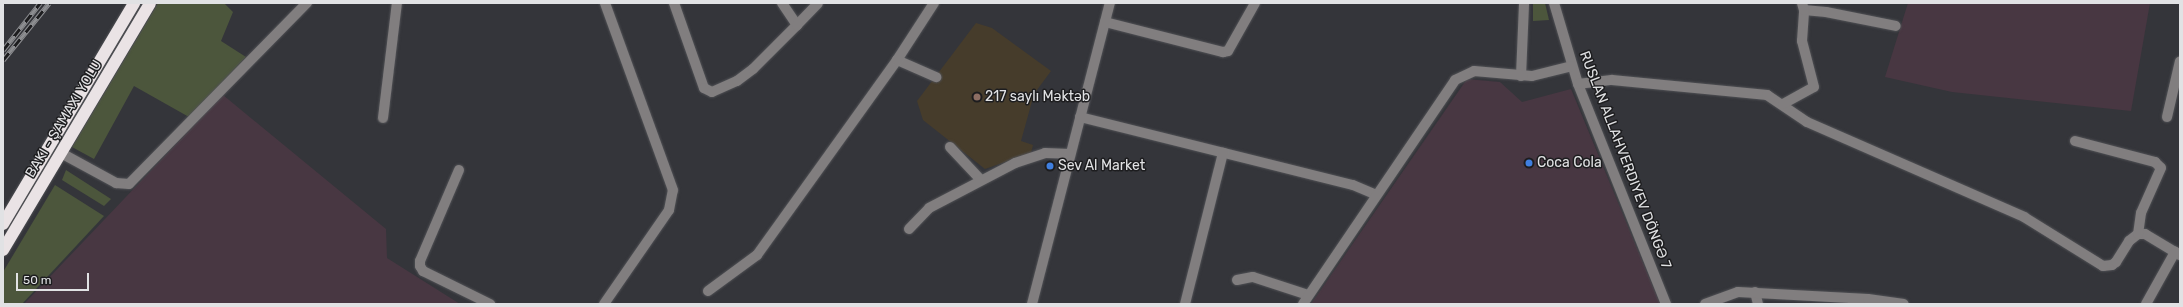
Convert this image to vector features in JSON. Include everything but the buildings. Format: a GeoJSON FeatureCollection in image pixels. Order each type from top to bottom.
{"type":"FeatureCollection","features":[{"type":"Feature","properties":{"kind":"highway"},"geometry":{"type":"LineString","coordinates":[[3,224],[134,3]]}},
{"type":"Feature","properties":{"kind":"highway"},"geometry":{"type":"LineString","coordinates":[[3,250],[150,3]]}},
{"type":"Feature","properties":{"kind":"street"},"geometry":{"type":"LineString","coordinates":[[61,153],[116,183],[130,184],[307,3]]}},
{"type":"Feature","properties":{"kind":"street"},"geometry":{"type":"LineString","coordinates":[[383,118],[397,3]]}},
{"type":"Feature","properties":{"kind":"street"},"geometry":{"type":"LineString","coordinates":[[604,304],[669,210],[673,190],[605,3]]}},
{"type":"Feature","properties":{"kind":"street"},"geometry":{"type":"LineString","coordinates":[[674,3],[704,88],[712,92],[737,81],[753,69],[818,3]]}},
{"type":"Feature","properties":{"kind":"street"},"geometry":{"type":"LineString","coordinates":[[782,3],[797,25]]}},
{"type":"Feature","properties":{"kind":"street"},"geometry":{"type":"LineString","coordinates":[[708,291],[757,255],[897,60],[934,3]]}},
{"type":"Feature","properties":{"kind":"street"},"geometry":{"type":"LineString","coordinates":[[1032,304],[1110,3]]}},
{"type":"Feature","properties":{"kind":"street"},"geometry":{"type":"LineString","coordinates":[[1105,22],[1222,52],[1228,51],[1255,3]]}},
{"type":"Feature","properties":{"kind":"street"},"geometry":{"type":"LineString","coordinates":[[1521,76],[1524,3]]}},
{"type":"Feature","properties":{"kind":"street","name":"RUSLAN ALLAHVERDIYEV DÖNGƏ 7"},"geometry":{"type":"LineString","coordinates":[[1554,3],[1578,84],[1666,304]]}},
{"type":"Feature","properties":{"kind":"street"},"geometry":{"type":"LineString","coordinates":[[1783,104],[1814,87],[1802,41],[1803,6],[1896,26]]}},
{"type":"Feature","properties":{"kind":"street"},"geometry":{"type":"LineString","coordinates":[[897,60],[936,77]]}},
{"type":"Feature","properties":{"kind":"street"},"geometry":{"type":"LineString","coordinates":[[2167,117],[2180,61]]}},
{"type":"Feature","properties":{"kind":"street"},"geometry":{"type":"LineString","coordinates":[[1237,280],[1253,277],[1305,300],[1456,80],[1474,71],[1521,76],[1540,75],[1572,66]]}},
{"type":"Feature","properties":{"kind":"street"},"geometry":{"type":"LineString","coordinates":[[1578,84],[1612,80],[1738,90],[1768,95],[1807,122],[2024,217],[2103,266],[2112,265],[2116,262],[2129,241],[2138,234],[2145,234],[2178,254],[2146,304]]}},
{"type":"Feature","properties":{"kind":"street"},"geometry":{"type":"LineString","coordinates":[[1080,117],[1353,185],[1376,195]]}},
{"type":"Feature","properties":{"kind":"street"},"geometry":{"type":"LineString","coordinates":[[2075,141],[2155,162],[2161,168],[2141,213],[2138,234]]}},
{"type":"Feature","properties":{"kind":"street"},"geometry":{"type":"LineString","coordinates":[[950,147],[981,180]]}},
{"type":"Feature","properties":{"kind":"street"},"geometry":{"type":"LineString","coordinates":[[909,229],[929,208],[981,180],[1032,156],[1053,152],[1070,154]]}},
{"type":"Feature","properties":{"kind":"street"},"geometry":{"type":"LineString","coordinates":[[1185,304],[1223,153]]}},
{"type":"Feature","properties":{"kind":"street"},"geometry":{"type":"LineString","coordinates":[[458,170],[420,261],[420,266],[423,271],[490,304]]}},
{"type":"Feature","properties":{"kind":"street"},"geometry":{"type":"LineString","coordinates":[[1705,304],[1738,292],[1755,292],[1802,299],[1904,304]]}},
{"type":"Feature","properties":{"kind":"street"},"geometry":{"type":"LineString","coordinates":[[1755,292],[1758,304]]}},
{"type":"Feature","properties":{"kind":"shaded area"},"geometry":{"type":"Polygon","coordinates":[[[1908,3],[2150,3],[2131,111],[1952,92],[1885,77],[1908,3]]]}},
{"type":"Feature","properties":{"kind":"shaded area","name":"217 saylı Məktəb"},"geometry":{"type":"Polygon","coordinates":[[[976,23],[992,28],[1051,71],[1034,94],[1021,141],[1033,145],[1031,153],[985,169],[923,120],[917,101],[976,23]]]}},
{"type":"Feature","properties":{"kind":"shaded area"},"geometry":{"type":"Polygon","coordinates":[[[1467,79],[1500,82],[1522,102],[1571,89],[1660,304],[1311,304],[1467,79]]]}},
{"type":"Feature","properties":{"kind":"shaded area"},"geometry":{"type":"Polygon","coordinates":[[[223,95],[386,229],[387,258],[460,304],[24,304],[223,95]]]}},
{"type":"Feature","properties":{"kind":"green space"},"geometry":{"type":"Polygon","coordinates":[[[158,3],[224,3],[233,12],[221,41],[246,57],[189,117],[134,86],[94,159],[72,147],[158,3]]]}},
{"type":"Feature","properties":{"kind":"green space"},"geometry":{"type":"Polygon","coordinates":[[[1533,3],[1545,3],[1549,20],[1533,21],[1533,3]]]}},
{"type":"Feature","properties":{"kind":"green space"},"geometry":{"type":"Polygon","coordinates":[[[66,170],[111,199],[104,206],[62,180],[66,170]]]}},
{"type":"Feature","properties":{"kind":"green space"},"geometry":{"type":"Polygon","coordinates":[[[55,185],[104,216],[22,304],[3,304],[3,272],[55,185]]]}},
{"type":"Feature","properties":{"kind":"railway"},"geometry":{"type":"LineString","coordinates":[[3,50],[40,3]]}},
{"type":"Feature","properties":{"kind":"railway"},"geometry":{"type":"LineString","coordinates":[[3,60],[49,3]]}},
{"type":"Feature","properties":{"kind":"place","name":"217 saylı Məktəb"},"geometry":{"type":"Point","coordinates":[977,97]}},
{"type":"Feature","properties":{"kind":"place","name":"Coca Cola"},"geometry":{"type":"Point","coordinates":[1529,163]}},
{"type":"Feature","properties":{"kind":"place","name":"Sev Al Market"},"geometry":{"type":"Point","coordinates":[1050,166]}}]}
